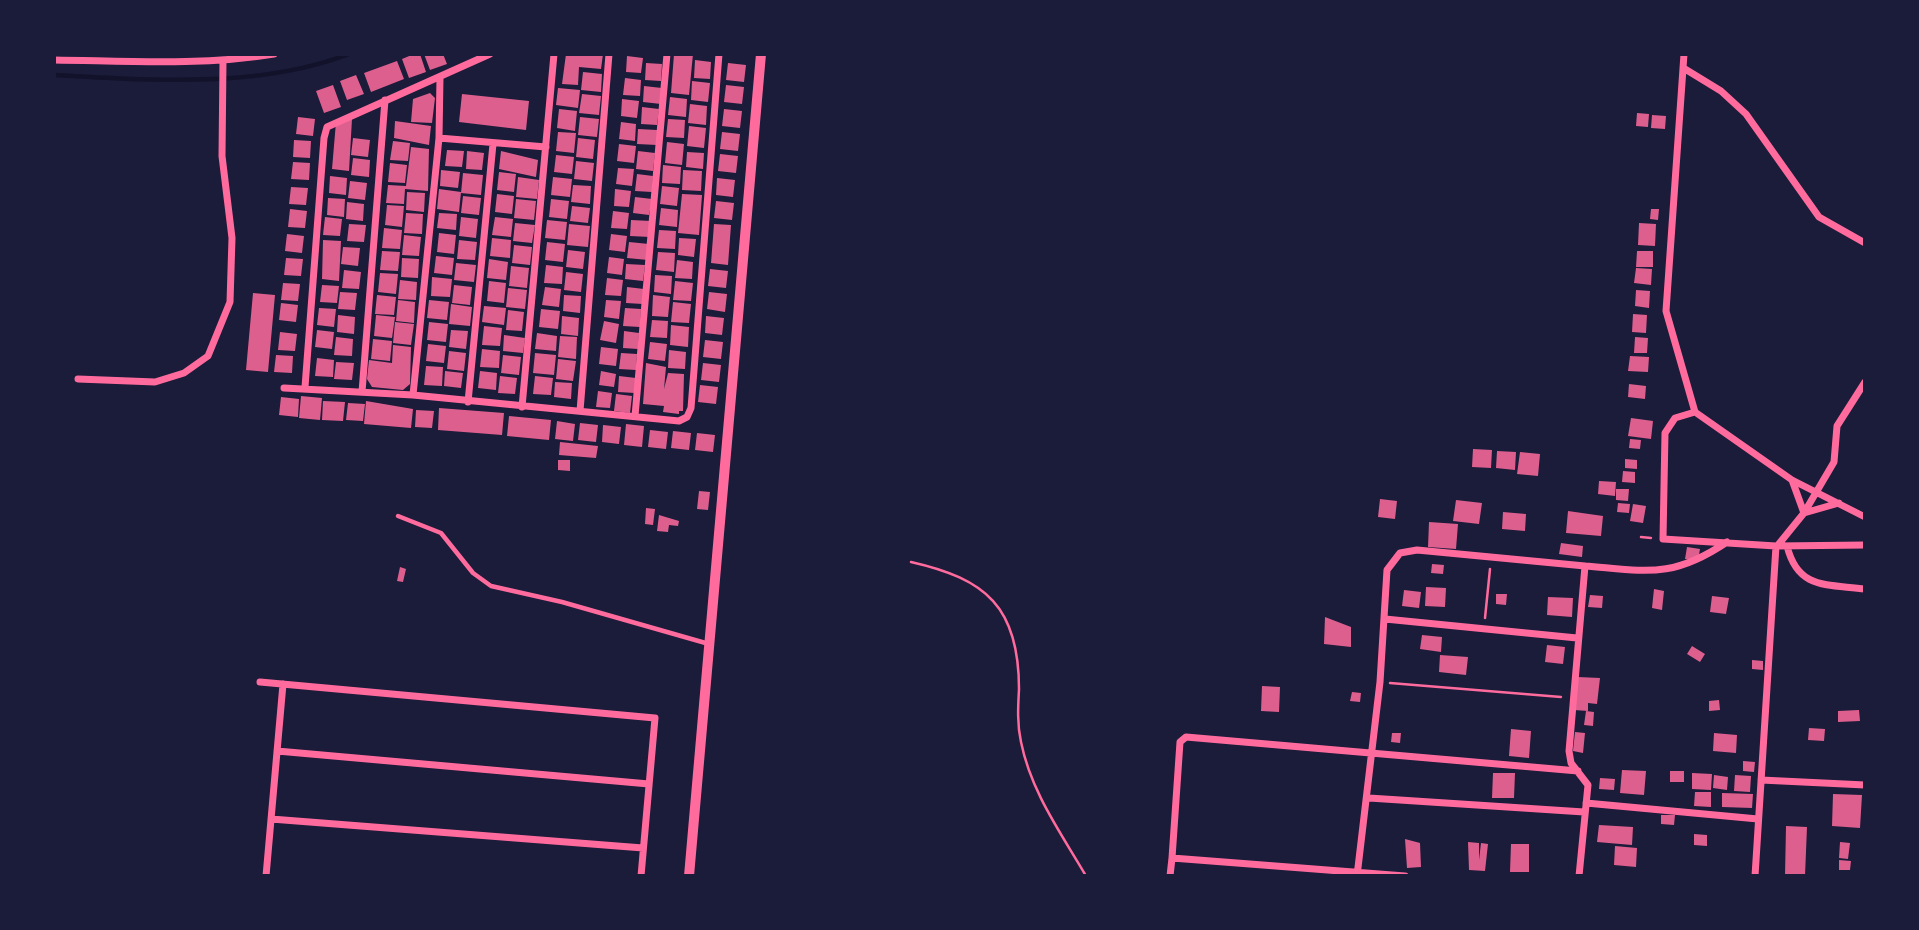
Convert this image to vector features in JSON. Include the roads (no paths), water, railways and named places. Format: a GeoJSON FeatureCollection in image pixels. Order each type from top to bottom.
{"type":"FeatureCollection","features":[{"type":"Feature","properties":{"kind":"street"},"geometry":{"type":"LineString","coordinates":[[54,60],[77,57],[159,63],[223,61],[274,54]]}},
{"type":"Feature","properties":{"kind":"street"},"geometry":{"type":"LineString","coordinates":[[305,387],[326,131],[337,120],[490,54]]}},
{"type":"Feature","properties":{"kind":"street"},"geometry":{"type":"LineString","coordinates":[[522,407],[554,54]]}},
{"type":"Feature","properties":{"kind":"street"},"geometry":{"type":"LineString","coordinates":[[580,411],[609,54]]}},
{"type":"Feature","properties":{"kind":"street"},"geometry":{"type":"LineString","coordinates":[[635,416],[667,54]]}},
{"type":"Feature","properties":{"kind":"street"},"geometry":{"type":"LineString","coordinates":[[284,388],[305,387],[413,395],[679,421],[687,417],[691,408],[719,54]]}},
{"type":"Feature","properties":{"kind":"street"},"geometry":{"type":"LineString","coordinates":[[689,876],[761,54]]}},
{"type":"Feature","properties":{"kind":"street"},"geometry":{"type":"LineString","coordinates":[[1684,54],[1685,69],[1665,311],[1695,412],[1792,480],[1865,517]]}},
{"type":"Feature","properties":{"kind":"street"},"geometry":{"type":"LineString","coordinates":[[78,379],[155,382],[184,373],[208,356],[230,302],[232,238],[222,156],[223,61]]}},
{"type":"Feature","properties":{"kind":"street"},"geometry":{"type":"LineString","coordinates":[[1685,69],[1712,85],[1746,114],[1819,217],[1865,243]]}},
{"type":"Feature","properties":{"kind":"street"},"geometry":{"type":"LineString","coordinates":[[413,395],[439,138],[440,77]]}},
{"type":"Feature","properties":{"kind":"street"},"geometry":{"type":"LineString","coordinates":[[362,392],[385,100]]}},
{"type":"Feature","properties":{"kind":"street"},"geometry":{"type":"LineString","coordinates":[[439,138],[546,147]]}},
{"type":"Feature","properties":{"kind":"street"},"geometry":{"type":"LineString","coordinates":[[468,401],[493,144]]}},
{"type":"Feature","properties":{"kind":"street"},"geometry":{"type":"LineString","coordinates":[[1755,876],[1780,546],[1804,513],[1834,462],[1837,426],[1865,382]]}},
{"type":"Feature","properties":{"kind":"street"},"geometry":{"type":"LineString","coordinates":[[1695,412],[1675,418],[1665,433],[1663,539],[1780,546],[1865,545]]}},
{"type":"Feature","properties":{"kind":"street"},"geometry":{"type":"LineString","coordinates":[[1792,480],[1804,513]]}},
{"type":"Feature","properties":{"kind":"street"},"geometry":{"type":"LineString","coordinates":[[1804,513],[1839,503]]}},
{"type":"Feature","properties":{"kind":"street"},"geometry":{"type":"LineString","coordinates":[[1358,874],[1369,798],[1387,570],[1400,553],[1417,550],[1491,559],[1643,571],[1676,568],[1700,560],[1728,542]]}},
{"type":"Feature","properties":{"kind":"street"},"geometry":{"type":"LineString","coordinates":[[1780,546],[1796,570],[1809,580],[1865,589]]}},
{"type":"Feature","properties":{"kind":"street"},"geometry":{"type":"LineString","coordinates":[[1581,876],[1587,785],[1571,763],[1569,751],[1585,566]]}},
{"type":"Feature","properties":{"kind":"street"},"geometry":{"type":"LineString","coordinates":[[1385,619],[1577,638]]}},
{"type":"Feature","properties":{"kind":"street"},"geometry":{"type":"LineString","coordinates":[[260,682],[655,718],[641,876]]}},
{"type":"Feature","properties":{"kind":"street"},"geometry":{"type":"LineString","coordinates":[[266,876],[283,684]]}},
{"type":"Feature","properties":{"kind":"street"},"geometry":{"type":"LineString","coordinates":[[1170,876],[1182,738],[1579,771]]}},
{"type":"Feature","properties":{"kind":"street"},"geometry":{"type":"LineString","coordinates":[[277,751],[649,784]]}},
{"type":"Feature","properties":{"kind":"street"},"geometry":{"type":"LineString","coordinates":[[1761,780],[1865,785]]}},
{"type":"Feature","properties":{"kind":"street"},"geometry":{"type":"LineString","coordinates":[[1369,798],[1584,812]]}},
{"type":"Feature","properties":{"kind":"street"},"geometry":{"type":"LineString","coordinates":[[1586,803],[1758,819]]}},
{"type":"Feature","properties":{"kind":"street"},"geometry":{"type":"LineString","coordinates":[[271,819],[643,848]]}},
{"type":"Feature","properties":{"kind":"street"},"geometry":{"type":"LineString","coordinates":[[1172,858],[1405,876]]}},
{"type":"Feature","properties":{"kind":"lane"},"geometry":{"type":"LineString","coordinates":[[398,516],[442,533],[473,573],[491,586],[562,602],[710,645]]}},
{"type":"Feature","properties":{"kind":"waterway"},"geometry":{"type":"LineString","coordinates":[[54,75],[166,80],[241,77],[278,73],[349,54]]}}]}
